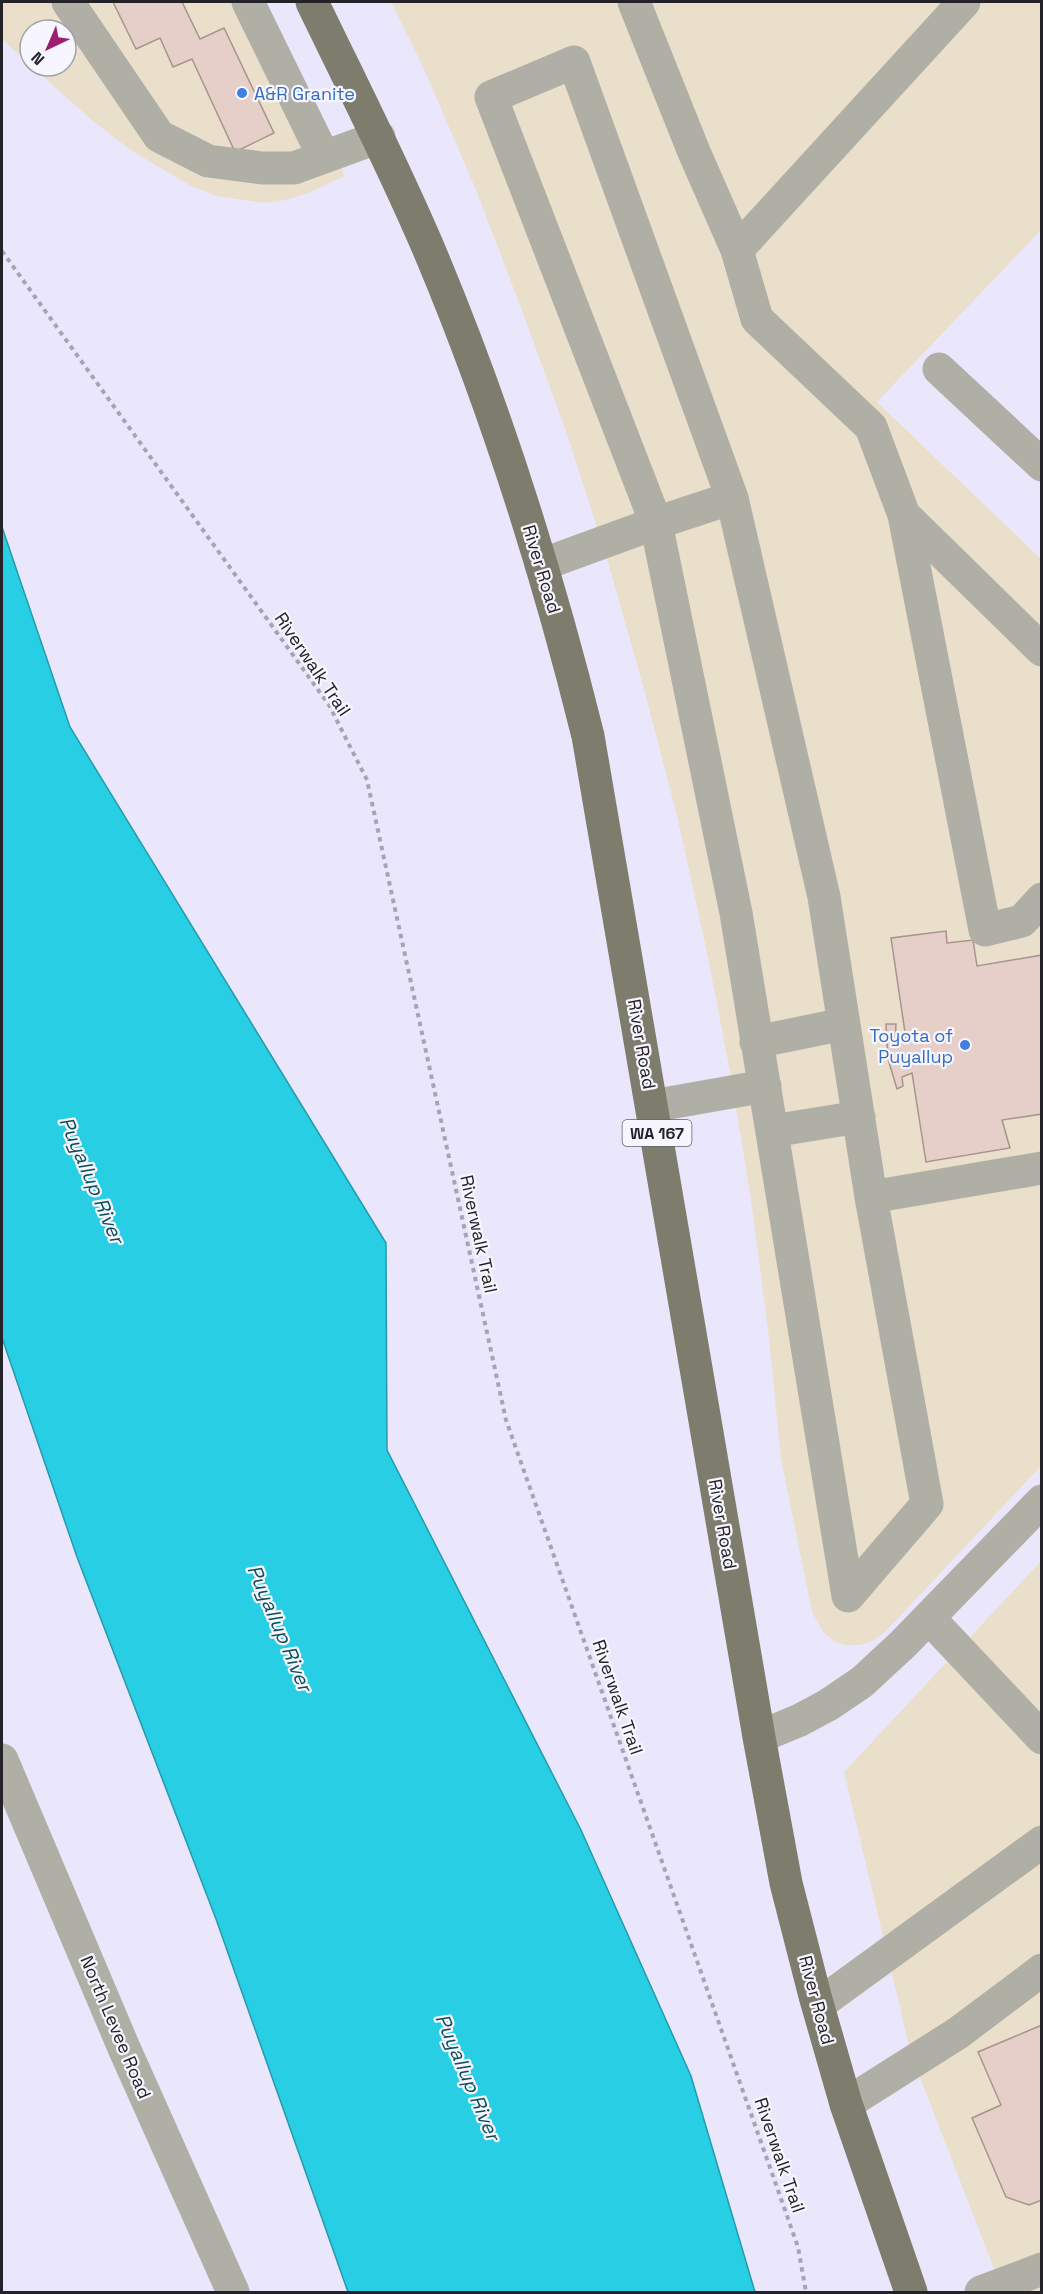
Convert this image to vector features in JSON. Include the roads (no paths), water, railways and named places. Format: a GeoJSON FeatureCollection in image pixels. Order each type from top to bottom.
{"type":"FeatureCollection","features":[{"type":"Feature","properties":{"kind":"main road","name":"River Road"},"geometry":{"type":"LineString","coordinates":[[312,2],[379,137],[475,363],[509,461],[567,649],[588,736],[786,1883],[846,2104],[911,2292]]}},
{"type":"Feature","properties":{"kind":"street"},"geometry":{"type":"LineString","coordinates":[[68,2],[159,136],[208,161],[262,168],[294,168],[379,137]]}},
{"type":"Feature","properties":{"kind":"street"},"geometry":{"type":"LineString","coordinates":[[248,2],[324,157]]}},
{"type":"Feature","properties":{"kind":"street"},"geometry":{"type":"LineString","coordinates":[[634,2],[694,152],[737,250],[757,318],[871,427],[904,515],[985,930],[1022,921],[1041,899]]}},
{"type":"Feature","properties":{"kind":"street"},"geometry":{"type":"LineString","coordinates":[[737,250],[964,2]]}},
{"type":"Feature","properties":{"kind":"street"},"geometry":{"type":"LineString","coordinates":[[574,62],[732,498],[824,897],[871,1197],[927,1504],[848,1596],[736,913],[656,523],[491,97],[574,62]]}},
{"type":"Feature","properties":{"kind":"street"},"geometry":{"type":"LineString","coordinates":[[939,369],[1041,465]]}},
{"type":"Feature","properties":{"kind":"street"},"geometry":{"type":"LineString","coordinates":[[541,565],[732,498]]}},
{"type":"Feature","properties":{"kind":"street"},"geometry":{"type":"LineString","coordinates":[[904,515],[1041,650]]}},
{"type":"Feature","properties":{"kind":"street"},"geometry":{"type":"LineString","coordinates":[[756,1042],[844,1024]]}},
{"type":"Feature","properties":{"kind":"street"},"geometry":{"type":"LineString","coordinates":[[652,1106],[765,1086]]}},
{"type":"Feature","properties":{"kind":"street"},"geometry":{"type":"LineString","coordinates":[[772,1131],[859,1117]]}},
{"type":"Feature","properties":{"kind":"street"},"geometry":{"type":"LineString","coordinates":[[871,1197],[1041,1168]]}},
{"type":"Feature","properties":{"kind":"street"},"geometry":{"type":"LineString","coordinates":[[759,1737],[800,1720],[828,1705],[862,1682],[929,1618],[1041,1501]]}},
{"type":"Feature","properties":{"kind":"street"},"geometry":{"type":"LineString","coordinates":[[929,1618],[1041,1738]]}},
{"type":"Feature","properties":{"kind":"street","name":"North Levee Road"},"geometry":{"type":"LineString","coordinates":[[2,1760],[124,2048],[233,2292]]}},
{"type":"Feature","properties":{"kind":"street"},"geometry":{"type":"LineString","coordinates":[[818,2005],[1041,1842]]}},
{"type":"Feature","properties":{"kind":"street"},"geometry":{"type":"LineString","coordinates":[[846,2104],[958,2033],[1041,1970]]}},
{"type":"Feature","properties":{"kind":"street"},"geometry":{"type":"LineString","coordinates":[[981,2292],[1041,2269]]}},
{"type":"Feature","properties":{"kind":"water","name":"Puyallup River"},"geometry":{"type":"Polygon","coordinates":[[[2,527],[70,727],[386,1243],[387,1450],[581,1830],[691,2076],[755,2292],[348,2292],[216,1919],[77,1557],[2,1338],[2,527]]]}},
{"type":"Feature","properties":{"kind":"place","name":"A&R Granite"},"geometry":{"type":"Point","coordinates":[242,93]}},
{"type":"Feature","properties":{"kind":"place","name":"Toyota of Puyallup"},"geometry":{"type":"Point","coordinates":[965,1045]}}]}
